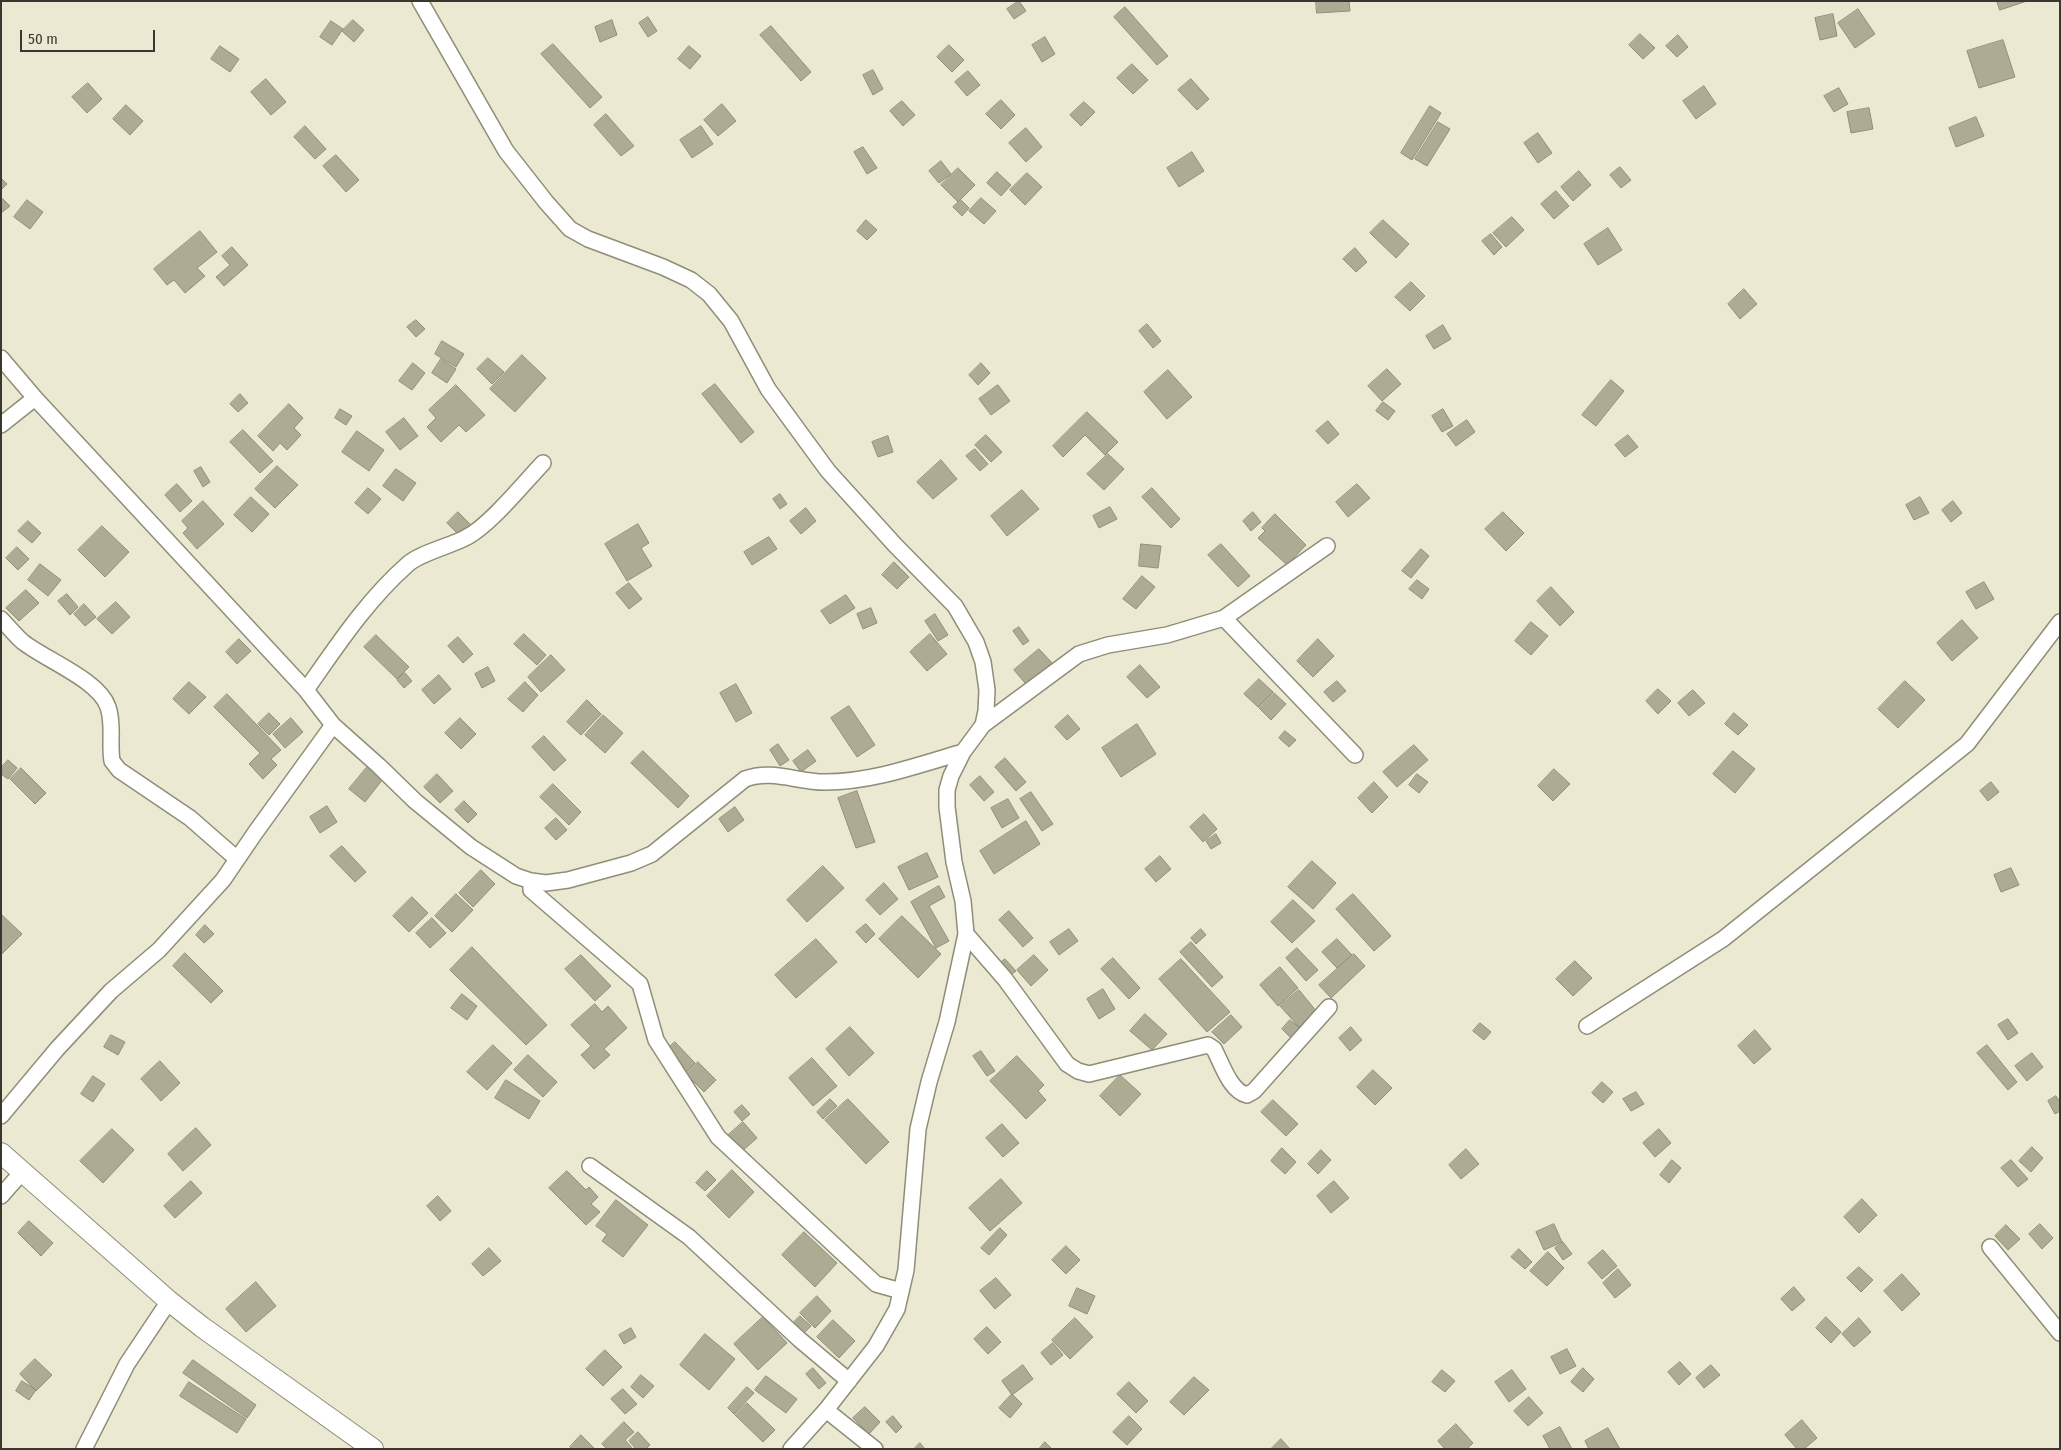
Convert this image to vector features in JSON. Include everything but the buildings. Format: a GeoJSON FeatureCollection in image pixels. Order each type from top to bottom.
{"type":"FeatureCollection","features":[{"type":"Feature","properties":{"kind":"main road"},"geometry":{"type":"LineString","coordinates":[[1,1153],[169,1301],[202,1327],[373,1449]]}},
{"type":"Feature","properties":{"kind":"street"},"geometry":{"type":"LineString","coordinates":[[420,1],[506,151],[546,202],[570,229],[588,239],[663,267],[691,280],[710,294],[731,321],[768,389],[828,471],[895,545],[955,606],[976,642],[983,662],[987,690],[983,725]]}},
{"type":"Feature","properties":{"kind":"street"},"geometry":{"type":"LineString","coordinates":[[1,358],[35,398],[306,690],[332,725],[380,766],[415,800],[471,847],[516,876],[546,883],[568,880],[631,863],[652,854],[746,779],[756,775],[768,774],[824,782],[854,779],[909,768],[963,752]]}},
{"type":"Feature","properties":{"kind":"street"},"geometry":{"type":"LineString","coordinates":[[1,425],[35,398]]}},
{"type":"Feature","properties":{"kind":"street"},"geometry":{"type":"LineString","coordinates":[[306,690],[355,620],[410,562],[468,537],[485,523],[543,463]]}},
{"type":"Feature","properties":{"kind":"street"},"geometry":{"type":"LineString","coordinates":[[791,1449],[826,1410],[876,1346],[897,1309],[906,1270],[911,1232],[918,1129],[929,1082],[947,1022],[966,934],[963,901],[954,862],[947,798],[951,776],[963,752],[983,725],[1079,654],[1108,645],[1168,634],[1224,618],[1327,546]]}},
{"type":"Feature","properties":{"kind":"street"},"geometry":{"type":"LineString","coordinates":[[1224,618],[1355,755]]}},
{"type":"Feature","properties":{"kind":"street"},"geometry":{"type":"LineString","coordinates":[[1,619],[23,642],[67,668],[97,691],[107,704],[111,719],[112,760],[119,770],[190,818],[237,859]]}},
{"type":"Feature","properties":{"kind":"street"},"geometry":{"type":"LineString","coordinates":[[1587,1026],[1723,939],[1967,744],[2060,622]]}},
{"type":"Feature","properties":{"kind":"street"},"geometry":{"type":"LineString","coordinates":[[1,1116],[57,1049],[111,991],[159,950],[223,880],[332,725]]}},
{"type":"Feature","properties":{"kind":"street"},"geometry":{"type":"LineString","coordinates":[[531,881],[532,890],[640,984],[656,1040],[718,1137],[876,1284],[901,1291]]}},
{"type":"Feature","properties":{"kind":"street"},"geometry":{"type":"LineString","coordinates":[[966,934],[1005,979],[1067,1064],[1078,1071],[1089,1074],[1208,1045],[1214,1049],[1234,1086],[1240,1093],[1247,1095],[1254,1091],[1329,1008]]}},
{"type":"Feature","properties":{"kind":"street"},"geometry":{"type":"LineString","coordinates":[[590,1166],[689,1237],[799,1339],[849,1380]]}},
{"type":"Feature","properties":{"kind":"street"},"geometry":{"type":"LineString","coordinates":[[1,1196],[23,1171]]}},
{"type":"Feature","properties":{"kind":"street"},"geometry":{"type":"LineString","coordinates":[[1990,1247],[2060,1333]]}},
{"type":"Feature","properties":{"kind":"street"},"geometry":{"type":"LineString","coordinates":[[84,1449],[128,1364],[169,1301]]}},
{"type":"Feature","properties":{"kind":"street"},"geometry":{"type":"LineString","coordinates":[[826,1410],[875,1449]]}}]}
